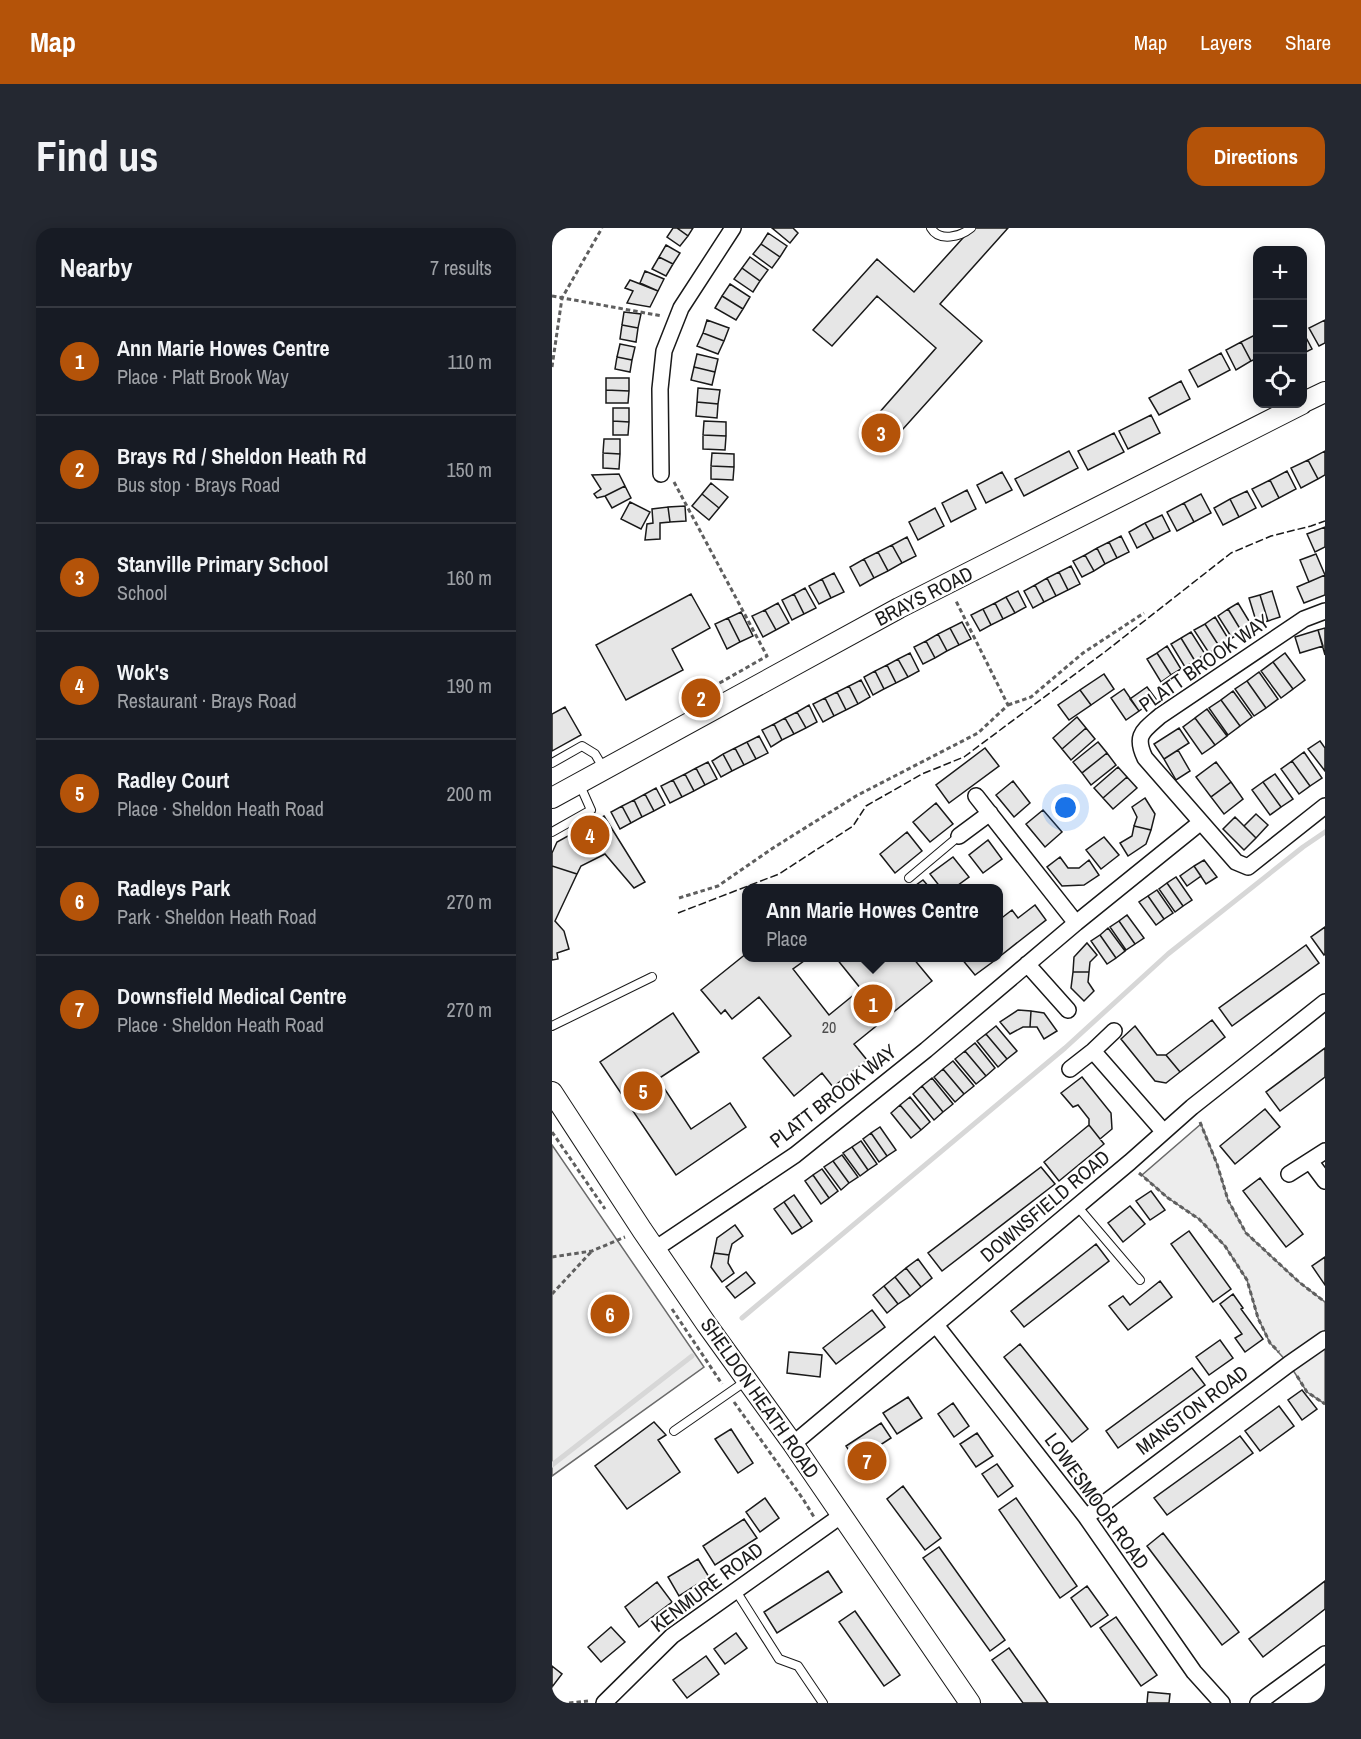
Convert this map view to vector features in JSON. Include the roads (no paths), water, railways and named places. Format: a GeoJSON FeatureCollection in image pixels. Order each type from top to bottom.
{"type":"FeatureCollection","features":[{"type":"Feature","properties":{"kind":"street"},"geometry":{"type":"LineString","coordinates":[[661,474],[660,389],[664,351],[686,300],[733,228]]}},
{"type":"Feature","properties":{"kind":"street","name":"BRAYS ROAD"},"geometry":{"type":"LineString","coordinates":[[1307,401],[1325,392]]}},
{"type":"Feature","properties":{"kind":"street","name":"BRAYS ROAD"},"geometry":{"type":"LineString","coordinates":[[552,798],[777,674],[947,584],[1292,408]]}},
{"type":"Feature","properties":{"kind":"street","name":"PLATT BROOK WAY"},"geometry":{"type":"LineString","coordinates":[[1325,611],[1304,619],[1160,716],[1140,737],[1140,747],[1145,758],[1236,862],[1248,867],[1325,806]]}},
{"type":"Feature","properties":{"kind":"street"},"geometry":{"type":"LineString","coordinates":[[976,796],[1076,922]]}},
{"type":"Feature","properties":{"kind":"street"},"geometry":{"type":"LineString","coordinates":[[959,836],[990,813]]}},
{"type":"Feature","properties":{"kind":"street","name":"PLATT BROOK WAY"},"geometry":{"type":"LineString","coordinates":[[655,1249],[795,1155],[926,1050],[1076,922],[1200,822]]}},
{"type":"Feature","properties":{"kind":"street"},"geometry":{"type":"LineString","coordinates":[[1027,964],[1068,1010]]}},
{"type":"Feature","properties":{"kind":"street","name":"DOWNSFIELD ROAD"},"geometry":{"type":"LineString","coordinates":[[793,1444],[1130,1162],[1163,1131],[1325,1002]]}},
{"type":"Feature","properties":{"kind":"street"},"geometry":{"type":"LineString","coordinates":[[1070,1069],[1114,1031]]}},
{"type":"Feature","properties":{"kind":"street"},"geometry":{"type":"LineString","coordinates":[[1093,1051],[1163,1131]]}},
{"type":"Feature","properties":{"kind":"street","name":"SHELDON HEATH ROAD"},"geometry":{"type":"LineString","coordinates":[[552,1092],[642,1230],[793,1444],[970,1703]]}},
{"type":"Feature","properties":{"kind":"street"},"geometry":{"type":"LineString","coordinates":[[1289,1174],[1325,1151]]}},
{"type":"Feature","properties":{"kind":"street"},"geometry":{"type":"LineString","coordinates":[[1310,1161],[1325,1181]]}},
{"type":"Feature","properties":{"kind":"street","name":"LOWESMOOR ROAD"},"geometry":{"type":"LineString","coordinates":[[936,1325],[1086,1517],[1194,1672],[1222,1703]]}},
{"type":"Feature","properties":{"kind":"street","name":"MANSTON ROAD"},"geometry":{"type":"LineString","coordinates":[[1086,1517],[1325,1339]]}},
{"type":"Feature","properties":{"kind":"street","name":"KENMURE ROAD"},"geometry":{"type":"LineString","coordinates":[[604,1703],[672,1636],[842,1515]]}},
{"type":"Feature","properties":{"kind":"street"},"geometry":{"type":"LineString","coordinates":[[1258,1703],[1325,1654]]}},
{"type":"Feature","properties":{"kind":"lane"},"geometry":{"type":"LineString","coordinates":[[931,228],[939,236],[948,237],[958,236],[971,228]]}},
{"type":"Feature","properties":{"kind":"lane"},"geometry":{"type":"LineString","coordinates":[[552,763],[582,746],[595,754],[604,770]]}},
{"type":"Feature","properties":{"kind":"lane"},"geometry":{"type":"LineString","coordinates":[[552,832],[591,810],[579,783]]}},
{"type":"Feature","properties":{"kind":"lane"},"geometry":{"type":"LineString","coordinates":[[909,878],[959,836]]}},
{"type":"Feature","properties":{"kind":"lane"},"geometry":{"type":"LineString","coordinates":[[552,1026],[652,977]]}},
{"type":"Feature","properties":{"kind":"lane"},"geometry":{"type":"LineString","coordinates":[[1077,1206],[1140,1280]]}},
{"type":"Feature","properties":{"kind":"lane"},"geometry":{"type":"LineString","coordinates":[[674,1431],[747,1380]]}},
{"type":"Feature","properties":{"kind":"lane"},"geometry":{"type":"LineString","coordinates":[[736,1591],[779,1659],[798,1666],[823,1703]]}},
{"type":"Feature","properties":{"kind":"waterway"},"geometry":{"type":"LineString","coordinates":[[742,1318],[1065,1048],[1168,954],[1325,832]]}},
{"type":"Feature","properties":{"kind":"waterway"},"geometry":{"type":"LineString","coordinates":[[552,1465],[692,1356]]}},
{"type":"Feature","properties":{"kind":"place","name":"Stanville Primary School"},"geometry":{"type":"Point","coordinates":[881,433]}},
{"type":"Feature","properties":{"kind":"place","name":"Brays Rd / Sheldon Heath Rd"},"geometry":{"type":"Point","coordinates":[701,698]}},
{"type":"Feature","properties":{"kind":"place","name":"Wok's"},"geometry":{"type":"Point","coordinates":[590,835]}},
{"type":"Feature","properties":{"kind":"place","name":"Ann Marie Howes Centre"},"geometry":{"type":"Point","coordinates":[873,1004]}},
{"type":"Feature","properties":{"kind":"place","name":"Radley Court"},"geometry":{"type":"Point","coordinates":[643,1091]}},
{"type":"Feature","properties":{"kind":"place","name":"Radleys Park"},"geometry":{"type":"Point","coordinates":[610,1314]}},
{"type":"Feature","properties":{"kind":"place","name":"Downsfield Medical Centre"},"geometry":{"type":"Point","coordinates":[867,1461]}}]}
